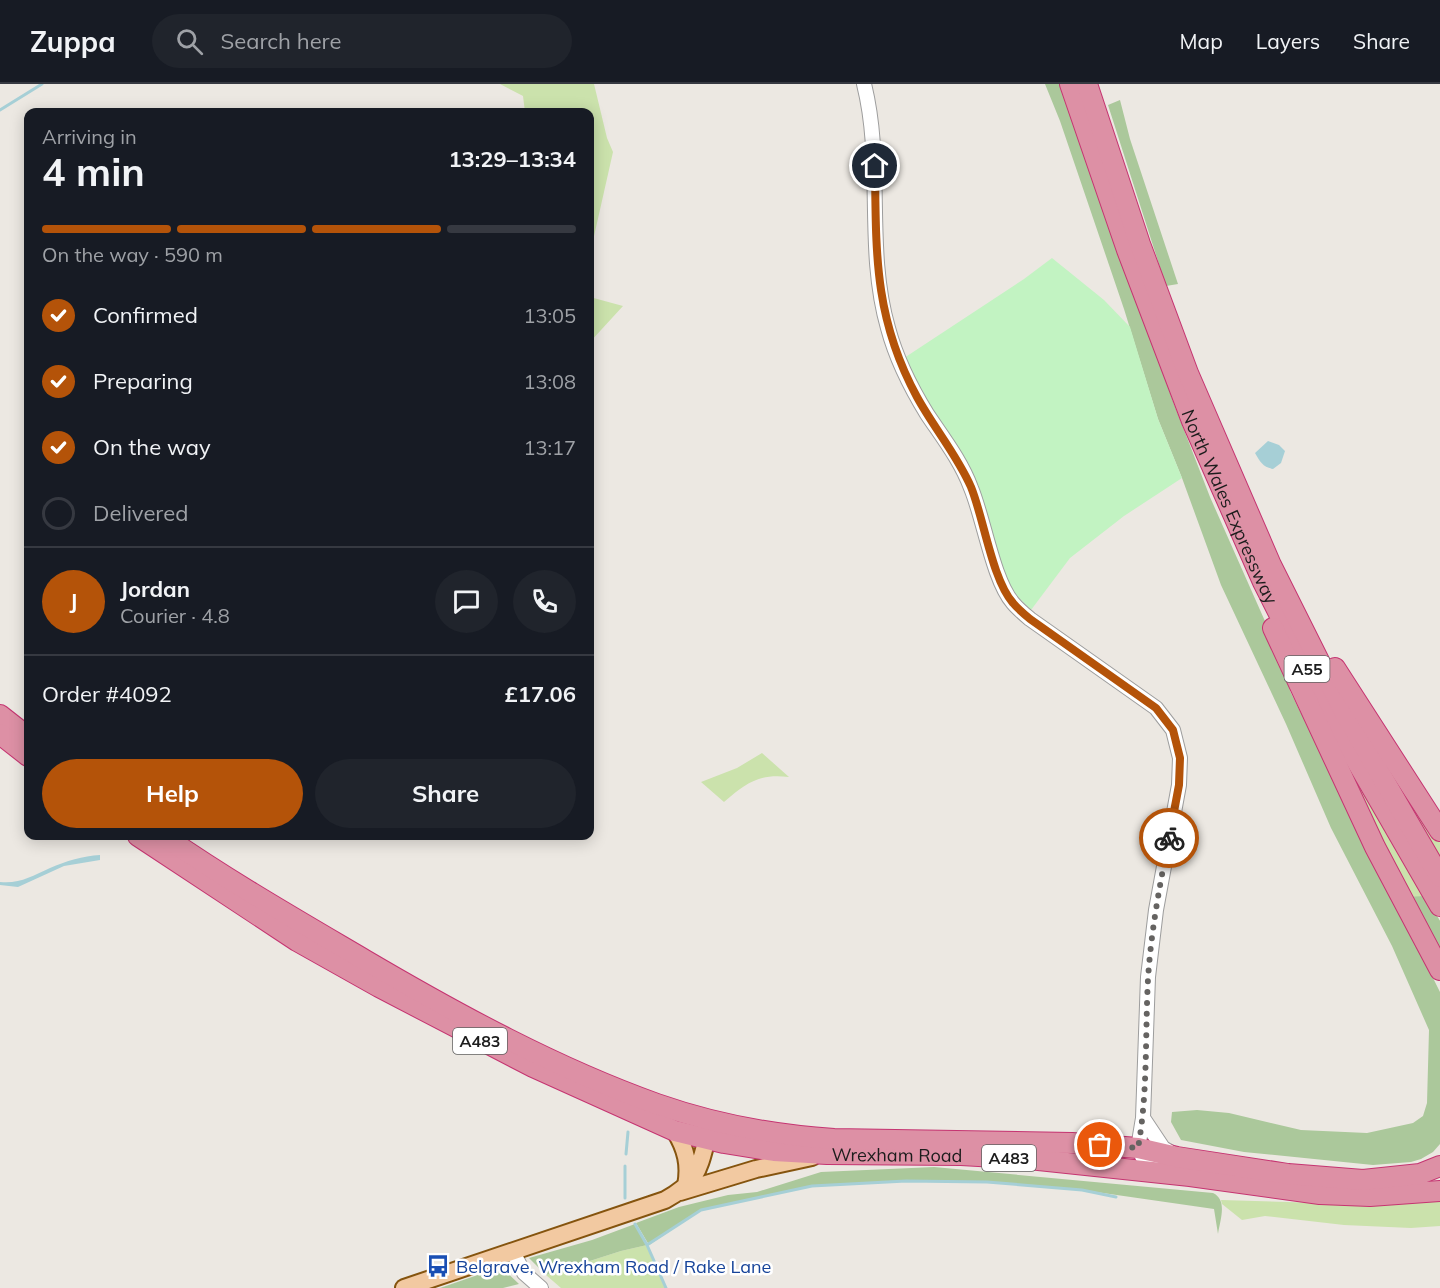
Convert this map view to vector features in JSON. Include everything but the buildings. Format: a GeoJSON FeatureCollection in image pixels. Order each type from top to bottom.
{"type":"FeatureCollection","features":[{"type":"Feature","properties":{"kind":"highway","name":"North Wales Expressway"},"geometry":{"type":"LineString","coordinates":[[1070,84],[1126,250],[1192,422],[1263,582],[1330,715],[1440,906]]}},
{"type":"Feature","properties":{"kind":"highway","name":"North Wales Expressway"},"geometry":{"type":"LineString","coordinates":[[1086,84],[1140,244],[1188,374],[1271,565],[1345,713],[1440,877]]}},
{"type":"Feature","properties":{"kind":"highway"},"geometry":{"type":"LineString","coordinates":[[1192,422],[1232,534],[1286,658],[1375,847],[1440,970]]}},
{"type":"Feature","properties":{"kind":"highway"},"geometry":{"type":"LineString","coordinates":[[1254,525],[1314,634],[1440,831]]}},
{"type":"Feature","properties":{"kind":"highway"},"geometry":{"type":"LineString","coordinates":[[0,715],[24,734]]}},
{"type":"Feature","properties":{"kind":"highway"},"geometry":{"type":"LineString","coordinates":[[0,734],[24,753]]}},
{"type":"Feature","properties":{"kind":"highway","name":"A483"},"geometry":{"type":"LineString","coordinates":[[144,840],[297,941],[379,987],[533,1067],[675,1131],[710,1130]]}},
{"type":"Feature","properties":{"kind":"highway","name":"A483"},"geometry":{"type":"LineString","coordinates":[[170,840],[239,885],[477,1023],[710,1130]]}},
{"type":"Feature","properties":{"kind":"highway","name":"Wrexham Road"},"geometry":{"type":"LineString","coordinates":[[710,1130],[834,1139],[1072,1143],[1138,1148],[1177,1157],[1288,1174],[1363,1180],[1420,1174],[1440,1166]]}},
{"type":"Feature","properties":{"kind":"highway","name":"Wrexham Road"},"geometry":{"type":"LineString","coordinates":[[710,1130],[774,1151],[827,1154],[961,1155],[1029,1159],[1190,1176],[1320,1194],[1370,1196],[1440,1191]]}},
{"type":"Feature","properties":{"kind":"main road"},"geometry":{"type":"LineString","coordinates":[[682,1190],[698,1170],[710,1130]]}},
{"type":"Feature","properties":{"kind":"main road"},"geometry":{"type":"LineString","coordinates":[[675,1131],[686,1154],[688,1165],[682,1190]]}},
{"type":"Feature","properties":{"kind":"main road"},"geometry":{"type":"LineString","coordinates":[[404,1288],[651,1206],[682,1190],[756,1169],[827,1154]]}},
{"type":"Feature","properties":{"kind":"street"},"geometry":{"type":"LineString","coordinates":[[864,84],[875,149],[876,256],[880,294],[888,328],[899,361],[917,396],[961,467],[971,488],[1000,580],[1012,602],[1030,619],[1156,708],[1173,730],[1180,758],[1179,785],[1156,910],[1148,977],[1143,1118],[1138,1148],[1143,1158],[1149,1163],[1190,1176]]}},
{"type":"Feature","properties":{"kind":"street"},"geometry":{"type":"LineString","coordinates":[[1143,1118],[1163,1148],[1177,1157]]}},
{"type":"Feature","properties":{"kind":"street"},"geometry":{"type":"LineString","coordinates":[[513,1252],[524,1273],[541,1288]]}},
{"type":"Feature","properties":{"kind":"green space"},"geometry":{"type":"Polygon","coordinates":[[[500,84],[594,84],[607,138],[613,152],[594,236],[594,108],[524,108],[523,96],[500,84]]]}},
{"type":"Feature","properties":{"kind":"green space"},"geometry":{"type":"Polygon","coordinates":[[[1045,84],[1067,84],[1124,267],[1210,497],[1287,671],[1290,691],[1440,992],[1440,1144],[1433,1152],[1421,1159],[1373,1165],[1244,1152],[1181,1140],[1171,1122],[1172,1112],[1197,1110],[1229,1113],[1301,1130],[1367,1133],[1413,1123],[1423,1116],[1427,1103],[1429,1030],[1392,946],[1331,828],[1286,724],[1221,585],[1158,419],[1124,309],[1060,121],[1045,84]]]}},
{"type":"Feature","properties":{"kind":"green space"},"geometry":{"type":"Polygon","coordinates":[[[1120,100],[1130,139],[1178,284],[1166,286],[1108,105],[1120,100]]]}},
{"type":"Feature","properties":{"kind":"green space"},"geometry":{"type":"Polygon","coordinates":[[[1052,258],[1104,300],[1130,327],[1158,419],[1182,478],[1124,516],[1070,558],[1031,610],[1011,590],[930,409],[904,358],[1052,258]]]}},
{"type":"Feature","properties":{"kind":"green space"},"geometry":{"type":"Polygon","coordinates":[[[594,298],[623,306],[594,338],[594,298]]]}},
{"type":"Feature","properties":{"kind":"green space"},"geometry":{"type":"Polygon","coordinates":[[[1304,684],[1386,832],[1440,921],[1440,963],[1304,684]]]}},
{"type":"Feature","properties":{"kind":"green space"},"geometry":{"type":"Polygon","coordinates":[[[1345,697],[1440,841],[1440,864],[1345,697]]]}},
{"type":"Feature","properties":{"kind":"green space"},"geometry":{"type":"Polygon","coordinates":[[[762,753],[789,777],[761,778],[739,790],[724,802],[701,782],[737,768],[762,753]]]}},
{"type":"Feature","properties":{"kind":"green space"},"geometry":{"type":"Polygon","coordinates":[[[1425,896],[1440,921],[1440,963],[1406,897],[1425,896]]]}},
{"type":"Feature","properties":{"kind":"green space"},"geometry":{"type":"Polygon","coordinates":[[[934,1167],[1213,1193],[1218,1196],[1222,1205],[1218,1234],[1214,1209],[1082,1190],[987,1182],[906,1181],[812,1186],[701,1210],[649,1245],[636,1223],[679,1207],[728,1195],[757,1192],[821,1172],[934,1167]]]}},
{"type":"Feature","properties":{"kind":"green space"},"geometry":{"type":"Polygon","coordinates":[[[1221,1200],[1389,1205],[1440,1200],[1440,1226],[1411,1228],[1344,1225],[1265,1216],[1242,1220],[1222,1204],[1221,1200]]]}},
{"type":"Feature","properties":{"kind":"green space"},"geometry":{"type":"Polygon","coordinates":[[[635,1224],[647,1245],[546,1275],[529,1258],[592,1240],[635,1224]]]}},
{"type":"Feature","properties":{"kind":"green space"},"geometry":{"type":"Polygon","coordinates":[[[647,1245],[666,1288],[561,1288],[546,1275],[621,1251],[647,1245]]]}},
{"type":"Feature","properties":{"kind":"green space"},"geometry":{"type":"Polygon","coordinates":[[[501,1267],[519,1284],[503,1288],[440,1288],[501,1267]]]}},
{"type":"Feature","properties":{"kind":"water"},"geometry":{"type":"Polygon","coordinates":[[[1268,441],[1279,445],[1285,451],[1281,463],[1273,469],[1262,464],[1255,453],[1268,441]]]}},
{"type":"Feature","properties":{"kind":"water"},"geometry":{"type":"Polygon","coordinates":[[[100,855],[100,860],[64,866],[18,887],[0,885],[0,882],[20,881],[68,861],[100,855]]]}},
{"type":"Feature","properties":{"kind":"waterway"},"geometry":{"type":"LineString","coordinates":[[0,110],[42,84]]}},
{"type":"Feature","properties":{"kind":"waterway"},"geometry":{"type":"LineString","coordinates":[[626,1154],[628,1132]]}},
{"type":"Feature","properties":{"kind":"waterway"},"geometry":{"type":"LineString","coordinates":[[625,1166],[625,1198]]}},
{"type":"Feature","properties":{"kind":"waterway"},"geometry":{"type":"LineString","coordinates":[[647,1245],[701,1210],[812,1186],[906,1181],[987,1182],[1082,1190],[1116,1197]]}},
{"type":"Feature","properties":{"kind":"waterway"},"geometry":{"type":"LineString","coordinates":[[635,1224],[666,1288]]}},
{"type":"Feature","properties":{"kind":"way so far"},"geometry":{"type":"LineString","coordinates":[[1100,1145],[1138,1148],[1143,1118],[1148,977],[1156,910],[1169,838]]}},
{"type":"Feature","properties":{"kind":"place","name":"Belgrave, Wrexham Road / Rake Lane"},"geometry":{"type":"Point","coordinates":[438,1266]}},
{"type":"Feature","properties":{"kind":"route"},"geometry":{"type":"LineString","coordinates":[[875,166],[876,256],[880,294],[899,361],[971,488],[1000,580],[1012,602],[1030,619],[1156,708],[1173,730],[1180,758],[1179,785],[1169,838]]}}]}
